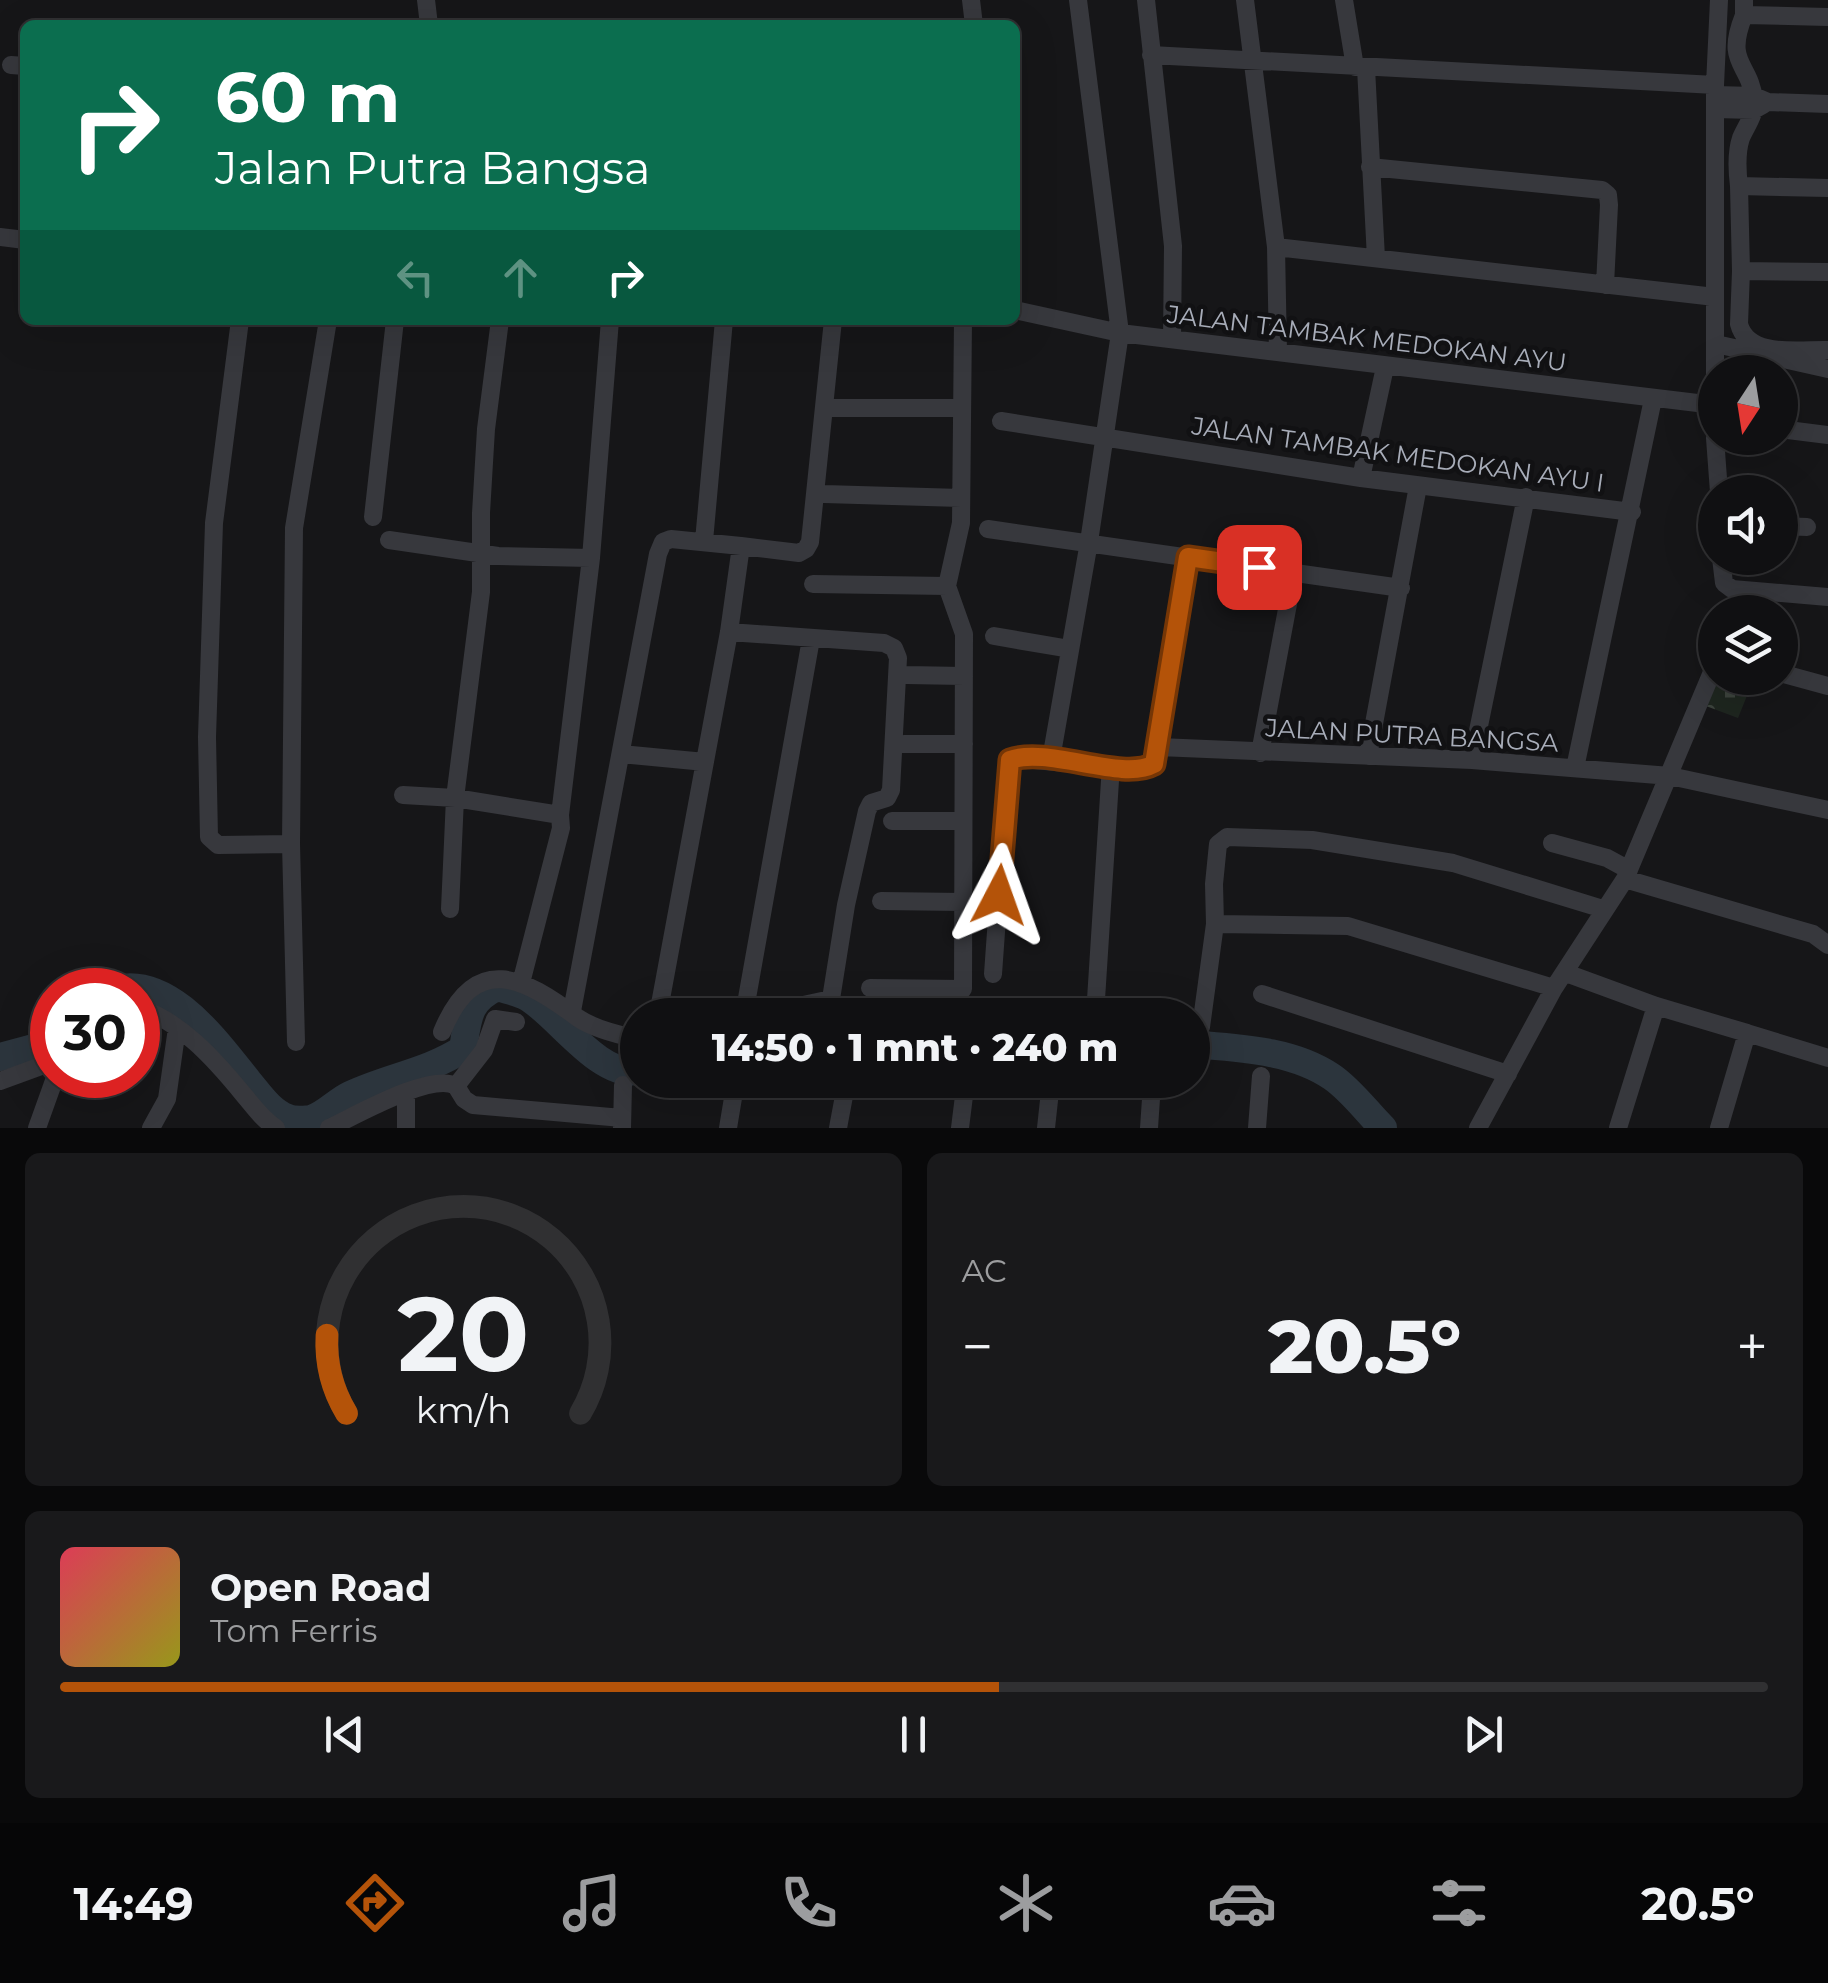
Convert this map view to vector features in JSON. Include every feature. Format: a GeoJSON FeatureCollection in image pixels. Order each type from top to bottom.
{"type":"FeatureCollection","features":[{"type":"Feature","properties":{"kind":"street"},"geometry":{"type":"LineString","coordinates":[[1051,759],[1120,333],[1078,0]]}},
{"type":"Feature","properties":{"kind":"street"},"geometry":{"type":"LineString","coordinates":[[1146,0],[1173,246],[1172,339]]}},
{"type":"Feature","properties":{"kind":"street"},"geometry":{"type":"LineString","coordinates":[[1245,0],[1276,247],[1278,352]]}},
{"type":"Feature","properties":{"kind":"street"},"geometry":{"type":"LineString","coordinates":[[1344,0],[1360,67],[1376,258]]}},
{"type":"Feature","properties":{"kind":"street"},"geometry":{"type":"LineString","coordinates":[[1716,355],[1715,97],[1720,0]]}},
{"type":"Feature","properties":{"kind":"street"},"geometry":{"type":"LineString","coordinates":[[1828,16],[1744,8],[1738,31],[1738,61],[1756,109],[1738,150],[1741,332],[1752,343],[1770,349],[1828,350]]}},
{"type":"Feature","properties":{"kind":"street"},"geometry":{"type":"LineString","coordinates":[[1151,56],[1360,67],[1715,97],[1756,109],[1828,104]]}},
{"type":"Feature","properties":{"kind":"street"},"geometry":{"type":"LineString","coordinates":[[1370,167],[1602,190],[1608,196],[1609,206],[1606,285]]}},
{"type":"Feature","properties":{"kind":"street"},"geometry":{"type":"LineString","coordinates":[[1739,186],[1828,188]]}},
{"type":"Feature","properties":{"kind":"street"},"geometry":{"type":"LineString","coordinates":[[1276,247],[1715,297]]}},
{"type":"Feature","properties":{"kind":"street"},"geometry":{"type":"LineString","coordinates":[[1740,271],[1828,272]]}},
{"type":"Feature","properties":{"kind":"street","name":"JALAN TAMBAK MEDOKAN AYU"},"geometry":{"type":"LineString","coordinates":[[1020,311],[1120,333],[1698,403]]}},
{"type":"Feature","properties":{"kind":"street"},"geometry":{"type":"LineString","coordinates":[[239,325],[214,523],[207,737],[209,837],[214,843],[292,844]]}},
{"type":"Feature","properties":{"kind":"street"},"geometry":{"type":"LineString","coordinates":[[296,1042],[292,844],[294,528],[327,325]]}},
{"type":"Feature","properties":{"kind":"street"},"geometry":{"type":"LineString","coordinates":[[372,517],[394,325]]}},
{"type":"Feature","properties":{"kind":"street"},"geometry":{"type":"LineString","coordinates":[[450,910],[455,798],[472,682],[482,553],[483,464],[499,325]]}},
{"type":"Feature","properties":{"kind":"street"},"geometry":{"type":"LineString","coordinates":[[521,982],[561,828],[591,558],[610,325]]}},
{"type":"Feature","properties":{"kind":"street"},"geometry":{"type":"LineString","coordinates":[[704,541],[724,325]]}},
{"type":"Feature","properties":{"kind":"street"},"geometry":{"type":"LineString","coordinates":[[572,1012],[658,554],[663,542],[672,539],[800,553],[806,550],[810,542],[833,325]]}},
{"type":"Feature","properties":{"kind":"street"},"geometry":{"type":"LineString","coordinates":[[870,988],[963,988],[964,634],[947,586],[960,523],[964,325]]}},
{"type":"Feature","properties":{"kind":"street"},"geometry":{"type":"LineString","coordinates":[[1716,344],[1828,370]]}},
{"type":"Feature","properties":{"kind":"street"},"geometry":{"type":"LineString","coordinates":[[1360,478],[1384,367]]}},
{"type":"Feature","properties":{"kind":"street","name":"JALAN TAMBAK MEDOKAN AYU I"},"geometry":{"type":"LineString","coordinates":[[1001,421],[1360,478],[1632,512],[1654,399]]}},
{"type":"Feature","properties":{"kind":"street"},"geometry":{"type":"LineString","coordinates":[[834,408],[962,408]]}},
{"type":"Feature","properties":{"kind":"street"},"geometry":{"type":"LineString","coordinates":[[1798,432],[1828,435]]}},
{"type":"Feature","properties":{"kind":"street"},"geometry":{"type":"LineString","coordinates":[[1368,756],[1418,486]]}},
{"type":"Feature","properties":{"kind":"street"},"geometry":{"type":"LineString","coordinates":[[824,494],[961,498]]}},
{"type":"Feature","properties":{"kind":"street"},"geometry":{"type":"LineString","coordinates":[[1472,760],[1526,498]]}},
{"type":"Feature","properties":{"kind":"street"},"geometry":{"type":"LineString","coordinates":[[1575,768],[1632,512]]}},
{"type":"Feature","properties":{"kind":"street"},"geometry":{"type":"LineString","coordinates":[[1798,527],[1806,527]]}},
{"type":"Feature","properties":{"kind":"street"},"geometry":{"type":"LineString","coordinates":[[988,529],[1400,588]]}},
{"type":"Feature","properties":{"kind":"street"},"geometry":{"type":"LineString","coordinates":[[389,540],[482,553],[591,558]]}},
{"type":"Feature","properties":{"kind":"street"},"geometry":{"type":"LineString","coordinates":[[661,998],[730,632],[741,546]]}},
{"type":"Feature","properties":{"kind":"street"},"geometry":{"type":"LineString","coordinates":[[993,974],[1008,764],[1014,758],[1148,768],[1154,764],[1188,557]]}},
{"type":"Feature","properties":{"kind":"street"},"geometry":{"type":"LineString","coordinates":[[1260,753],[1294,572]]}},
{"type":"Feature","properties":{"kind":"street"},"geometry":{"type":"LineString","coordinates":[[1723,575],[1724,584],[1742,590],[1828,598]]}},
{"type":"Feature","properties":{"kind":"street"},"geometry":{"type":"LineString","coordinates":[[813,584],[947,586]]}},
{"type":"Feature","properties":{"kind":"street"},"geometry":{"type":"LineString","coordinates":[[1740,595],[1742,590]]}},
{"type":"Feature","properties":{"kind":"street"},"geometry":{"type":"LineString","coordinates":[[730,632],[884,642],[894,648],[898,658],[891,790],[887,798],[871,803],[868,811],[846,905],[831,998]]}},
{"type":"Feature","properties":{"kind":"street"},"geometry":{"type":"LineString","coordinates":[[994,636],[1070,649]]}},
{"type":"Feature","properties":{"kind":"street"},"geometry":{"type":"LineString","coordinates":[[747,998],[811,639]]}},
{"type":"Feature","properties":{"kind":"street"},"geometry":{"type":"LineString","coordinates":[[906,675],[964,676]]}},
{"type":"Feature","properties":{"kind":"street"},"geometry":{"type":"LineString","coordinates":[[1798,677],[1828,686]]}},
{"type":"Feature","properties":{"kind":"street"},"geometry":{"type":"LineString","coordinates":[[1478,1128],[1560,980],[1627,874],[1703,695]]}},
{"type":"Feature","properties":{"kind":"street"},"geometry":{"type":"LineString","coordinates":[[904,744],[964,744]]}},
{"type":"Feature","properties":{"kind":"street","name":"JALAN PUTRA BANGSA"},"geometry":{"type":"LineString","coordinates":[[1159,747],[1472,760],[1670,776],[1828,810]]}},
{"type":"Feature","properties":{"kind":"street"},"geometry":{"type":"LineString","coordinates":[[621,754],[705,762]]}},
{"type":"Feature","properties":{"kind":"street"},"geometry":{"type":"LineString","coordinates":[[1096,998],[1110,766]]}},
{"type":"Feature","properties":{"kind":"street"},"geometry":{"type":"LineString","coordinates":[[403,795],[455,798],[560,815]]}},
{"type":"Feature","properties":{"kind":"street"},"geometry":{"type":"LineString","coordinates":[[892,821],[963,820]]}},
{"type":"Feature","properties":{"kind":"street"},"geometry":{"type":"LineString","coordinates":[[1205,998],[1215,924],[1218,844],[1228,837],[1312,840],[1441,861],[1603,909]]}},
{"type":"Feature","properties":{"kind":"street"},"geometry":{"type":"LineString","coordinates":[[1552,843],[1607,858],[1627,874],[1813,934],[1828,945]]}},
{"type":"Feature","properties":{"kind":"street"},"geometry":{"type":"LineString","coordinates":[[881,901],[963,902]]}},
{"type":"Feature","properties":{"kind":"street"},"geometry":{"type":"LineString","coordinates":[[1215,924],[1348,926],[1656,1006],[1828,1058]]}},
{"type":"Feature","properties":{"kind":"street"},"geometry":{"type":"LineString","coordinates":[[442,1032],[455,1003],[473,986],[495,978],[521,982],[580,1020],[620,1033]]}},
{"type":"Feature","properties":{"kind":"street"},"geometry":{"type":"LineString","coordinates":[[1262,994],[1508,1074]]}},
{"type":"Feature","properties":{"kind":"street"},"geometry":{"type":"LineString","coordinates":[[1618,1128],[1656,1006]]}},
{"type":"Feature","properties":{"kind":"street"},"geometry":{"type":"LineString","coordinates":[[160,1019],[202,1050],[263,1120],[276,1128]]}},
{"type":"Feature","properties":{"kind":"street"},"geometry":{"type":"LineString","coordinates":[[456,1086],[484,1050],[495,1019],[516,1022]]}},
{"type":"Feature","properties":{"kind":"street"},"geometry":{"type":"LineString","coordinates":[[151,1128],[167,1099],[177,1028]]}},
{"type":"Feature","properties":{"kind":"street"},"geometry":{"type":"LineString","coordinates":[[1720,1128],[1747,1033]]}},
{"type":"Feature","properties":{"kind":"street"},"geometry":{"type":"LineString","coordinates":[[0,1080],[30,1070]]}},
{"type":"Feature","properties":{"kind":"street"},"geometry":{"type":"LineString","coordinates":[[1257,1128],[1261,1076]]}},
{"type":"Feature","properties":{"kind":"street"},"geometry":{"type":"LineString","coordinates":[[329,1128],[406,1092],[442,1082],[456,1086],[473,1105],[622,1123],[623,1098]]}},
{"type":"Feature","properties":{"kind":"street"},"geometry":{"type":"LineString","coordinates":[[406,1092],[406,1128]]}},
{"type":"Feature","properties":{"kind":"street"},"geometry":{"type":"LineString","coordinates":[[37,1128],[48,1098]]}},
{"type":"Feature","properties":{"kind":"street"},"geometry":{"type":"LineString","coordinates":[[728,1128],[733,1098]]}},
{"type":"Feature","properties":{"kind":"street"},"geometry":{"type":"LineString","coordinates":[[838,1128],[844,1098]]}},
{"type":"Feature","properties":{"kind":"street"},"geometry":{"type":"LineString","coordinates":[[960,1128],[964,1098]]}},
{"type":"Feature","properties":{"kind":"street"},"geometry":{"type":"LineString","coordinates":[[1046,1128],[1049,1098]]}},
{"type":"Feature","properties":{"kind":"street"},"geometry":{"type":"LineString","coordinates":[[1149,1128],[1151,1098]]}},
{"type":"Feature","properties":{"kind":"green space"},"geometry":{"type":"Polygon","coordinates":[[[1710,695],[1747,695],[1738,718],[1706,706],[1710,695]]]}},
{"type":"Feature","properties":{"kind":"waterway"},"geometry":{"type":"LineString","coordinates":[[160,995],[207,1031],[271,1107],[293,1119],[316,1117],[350,1095],[463,1049],[474,1005],[497,987],[527,997],[594,1055],[620,1070]]}},
{"type":"Feature","properties":{"kind":"waterway"},"geometry":{"type":"LineString","coordinates":[[1210,1046],[1265,1052],[1317,1068],[1346,1088],[1383,1128]]}},
{"type":"Feature","properties":{"kind":"waterway"},"geometry":{"type":"LineString","coordinates":[[0,1057],[30,1049]]}},
{"type":"Feature","properties":{"kind":"route"},"geometry":{"type":"LineString","coordinates":[[999,895],[1010,760],[1051,759],[1138,770],[1154,764],[1188,557],[1259,567]]}}]}
